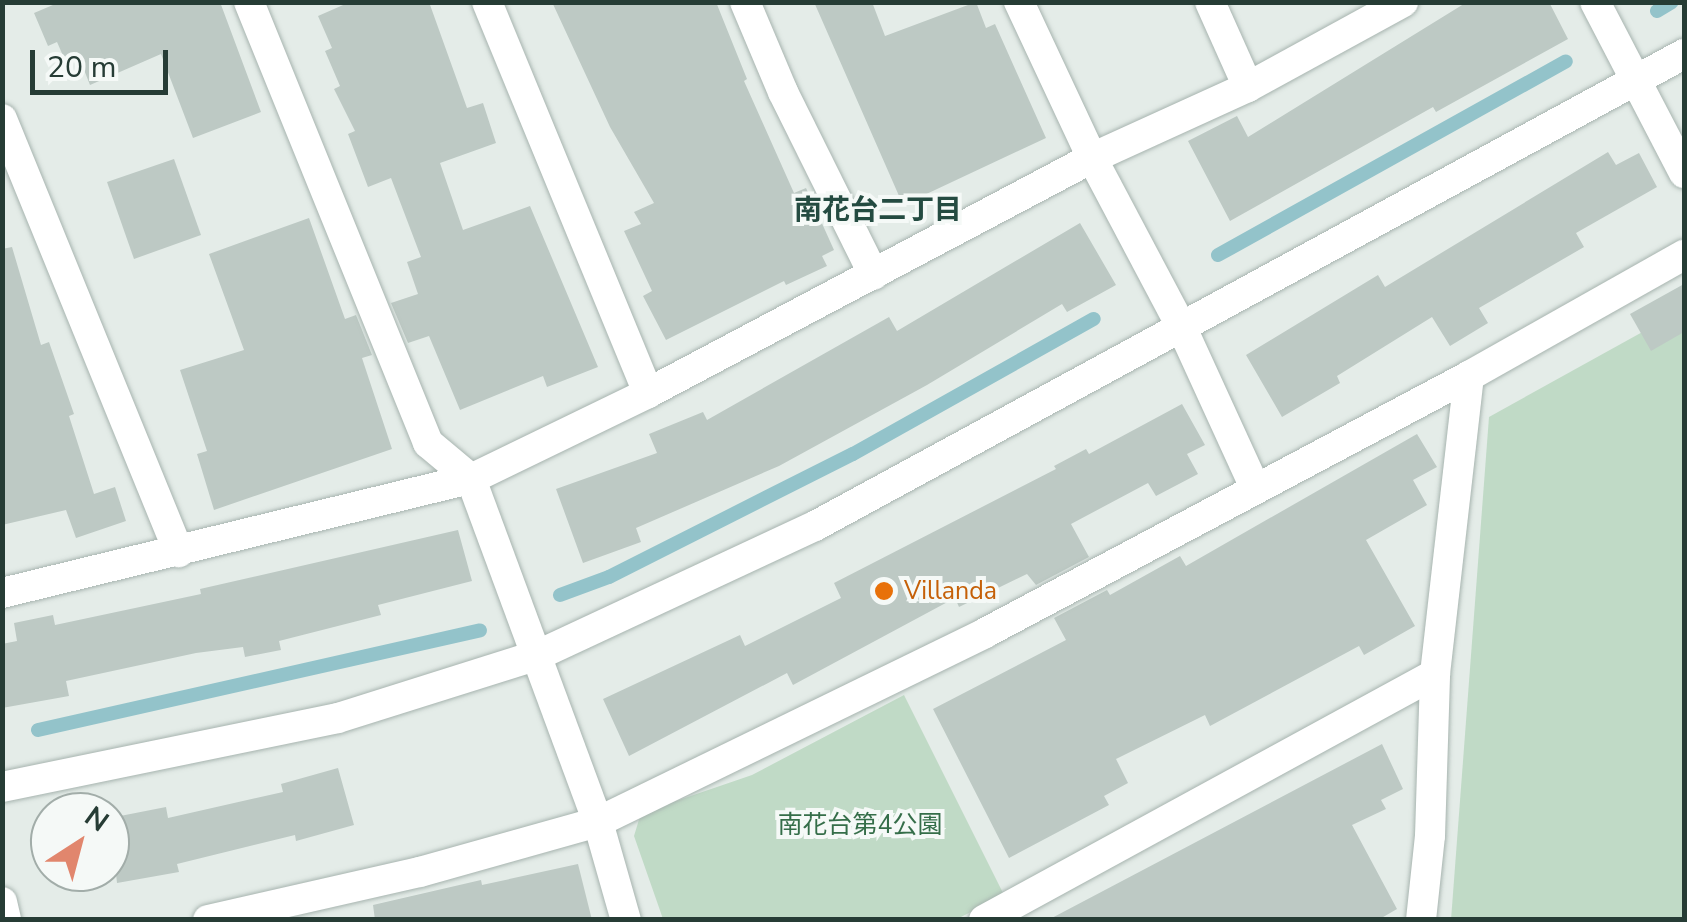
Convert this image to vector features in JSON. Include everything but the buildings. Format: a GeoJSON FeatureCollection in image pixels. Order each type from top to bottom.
{"type":"FeatureCollection","features":[{"type":"Feature","properties":{"kind":"street"},"geometry":{"type":"LineString","coordinates":[[249,2],[428,443],[471,479],[598,822],[626,920]]}},
{"type":"Feature","properties":{"kind":"street"},"geometry":{"type":"LineString","coordinates":[[486,2],[648,393]]}},
{"type":"Feature","properties":{"kind":"street"},"geometry":{"type":"LineString","coordinates":[[745,2],[874,275]]}},
{"type":"Feature","properties":{"kind":"street"},"geometry":{"type":"LineString","coordinates":[[1019,2],[1092,158],[1181,326],[1255,488]]}},
{"type":"Feature","properties":{"kind":"street"},"geometry":{"type":"LineString","coordinates":[[1210,2],[1248,88]]}},
{"type":"Feature","properties":{"kind":"street"},"geometry":{"type":"LineString","coordinates":[[2,593],[471,479],[648,393],[1092,158],[1248,88],[1403,2]]}},
{"type":"Feature","properties":{"kind":"street"},"geometry":{"type":"LineString","coordinates":[[1595,2],[1684,173]]}},
{"type":"Feature","properties":{"kind":"street"},"geometry":{"type":"LineString","coordinates":[[2,787],[338,718],[538,656],[816,526],[1684,54]]}},
{"type":"Feature","properties":{"kind":"street"},"geometry":{"type":"LineString","coordinates":[[2,119],[179,552]]}},
{"type":"Feature","properties":{"kind":"street"},"geometry":{"type":"LineString","coordinates":[[208,920],[420,872],[598,822],[985,633],[1469,376],[1684,256]]}},
{"type":"Feature","properties":{"kind":"street"},"geometry":{"type":"LineString","coordinates":[[1420,920],[1430,836],[1435,674],[1469,376]]}},
{"type":"Feature","properties":{"kind":"street"},"geometry":{"type":"LineString","coordinates":[[984,920],[1435,674]]}},
{"type":"Feature","properties":{"kind":"street"},"geometry":{"type":"LineString","coordinates":[[2,902],[6,920]]}},
{"type":"Feature","properties":{"kind":"green space"},"geometry":{"type":"Polygon","coordinates":[[[1684,309],[1684,919],[1451,920],[1489,417],[1684,309]]]}},
{"type":"Feature","properties":{"kind":"green space","name":"南花台第4公園"},"geometry":{"type":"Polygon","coordinates":[[[904,695],[1004,895],[957,919],[663,919],[634,836],[641,813],[752,775],[904,695]]]}},
{"type":"Feature","properties":{"kind":"waterway"},"geometry":{"type":"LineString","coordinates":[[1657,11],[1672,2]]}},
{"type":"Feature","properties":{"kind":"waterway"},"geometry":{"type":"LineString","coordinates":[[1218,255],[1566,61]]}},
{"type":"Feature","properties":{"kind":"waterway"},"geometry":{"type":"LineString","coordinates":[[560,595],[609,577],[853,454],[1094,319]]}},
{"type":"Feature","properties":{"kind":"waterway"},"geometry":{"type":"LineString","coordinates":[[38,730],[480,630]]}},
{"type":"Feature","properties":{"kind":"place","name":"Villanda"},"geometry":{"type":"Point","coordinates":[884,591]}},
{"type":"Feature","properties":{"kind":"district","name":"南花台二丁目"},"geometry":{"type":"Point","coordinates":[878,210]}}]}
